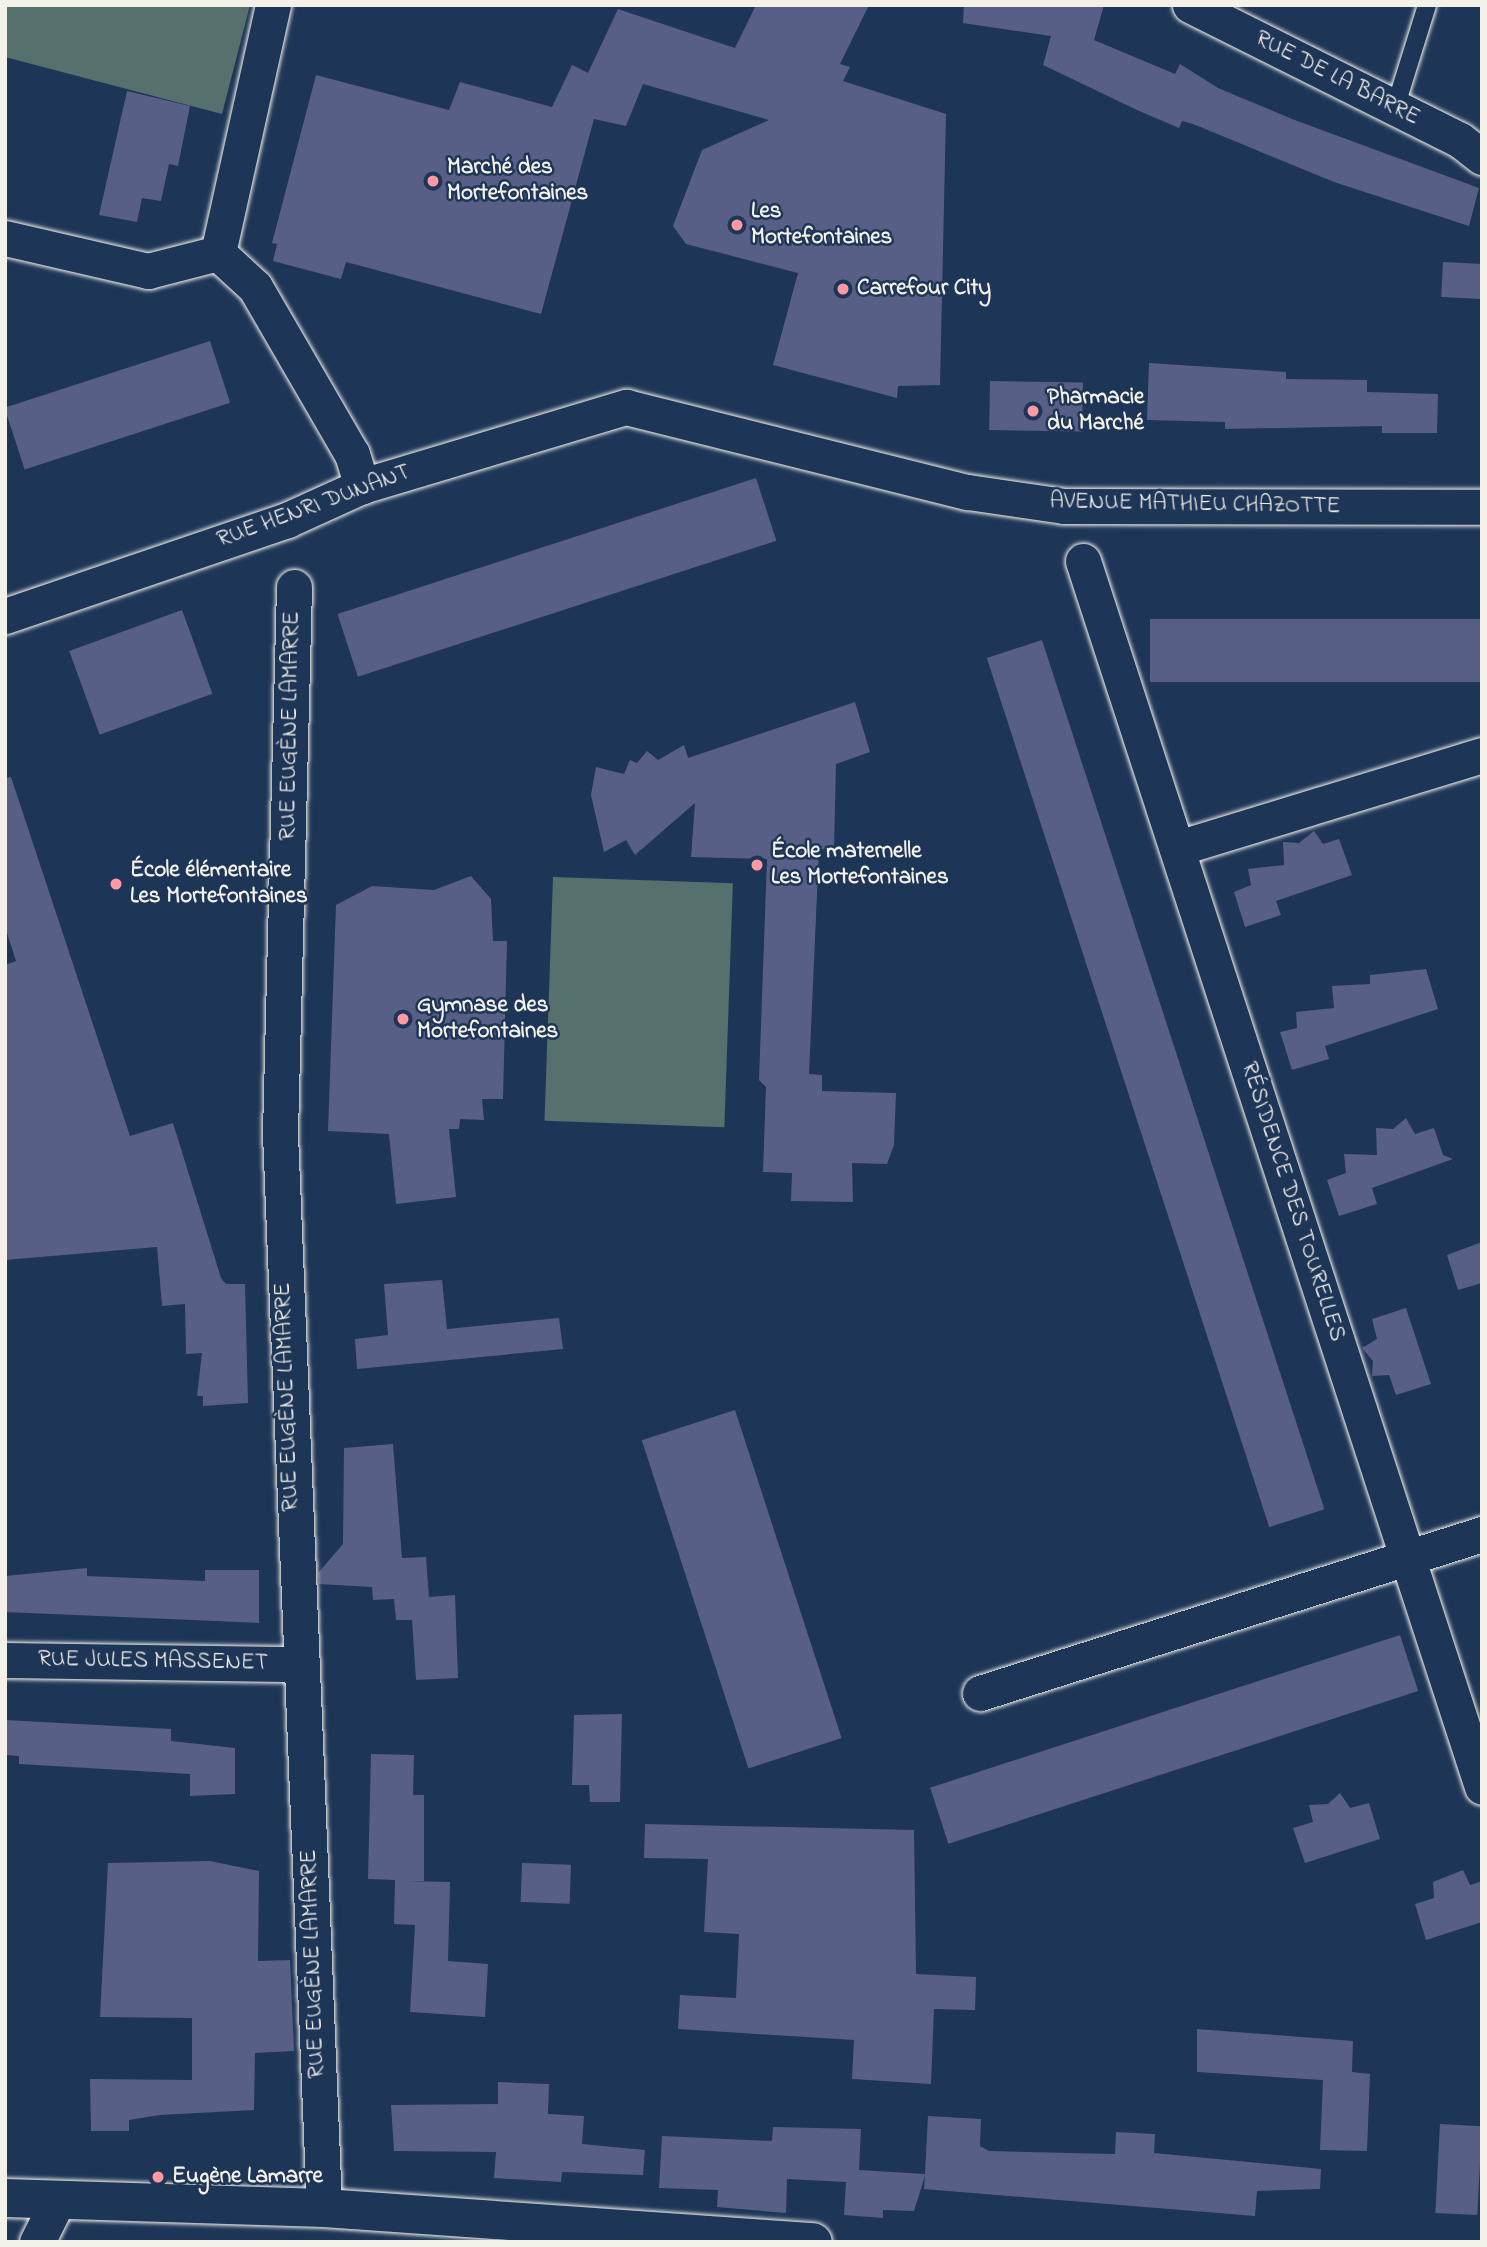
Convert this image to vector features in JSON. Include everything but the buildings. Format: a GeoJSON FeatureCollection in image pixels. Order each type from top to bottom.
{"type":"FeatureCollection","features":[{"type":"Feature","properties":{"kind":"street"},"geometry":{"type":"LineString","coordinates":[[218,253],[273,5]]}},
{"type":"Feature","properties":{"kind":"street","name":"RUE DE LA BARRE"},"geometry":{"type":"LineString","coordinates":[[1190,5],[1395,108],[1482,157]]}},
{"type":"Feature","properties":{"kind":"street"},"geometry":{"type":"LineString","coordinates":[[5,238],[148,271],[218,253]]}},
{"type":"Feature","properties":{"kind":"street"},"geometry":{"type":"LineString","coordinates":[[218,253],[255,287],[352,454],[362,486]]}},
{"type":"Feature","properties":{"kind":"street","name":"RUE HENRI DUNANT"},"geometry":{"type":"LineString","coordinates":[[5,616],[287,520],[362,486],[626,407]]}},
{"type":"Feature","properties":{"kind":"street","name":"AVENUE MATHIEU CHAZOTTE"},"geometry":{"type":"LineString","coordinates":[[626,407],[968,492],[1064,506],[1482,507]]}},
{"type":"Feature","properties":{"kind":"street","name":"RÉSIDENCE DES TOURELLES"},"geometry":{"type":"LineString","coordinates":[[1083,561],[1482,1787]]}},
{"type":"Feature","properties":{"kind":"street","name":"RUE EUGÈNE LAMARRE"},"geometry":{"type":"LineString","coordinates":[[295,587],[280,1134],[324,2208]]}},
{"type":"Feature","properties":{"kind":"street"},"geometry":{"type":"LineString","coordinates":[[1178,848],[1482,755]]}},
{"type":"Feature","properties":{"kind":"street"},"geometry":{"type":"LineString","coordinates":[[980,1693],[1482,1534]]}},
{"type":"Feature","properties":{"kind":"street","name":"RUE JULES MASSENET"},"geometry":{"type":"LineString","coordinates":[[5,1660],[301,1664]]}},
{"type":"Feature","properties":{"kind":"street"},"geometry":{"type":"LineString","coordinates":[[5,2199],[324,2208],[648,2237],[813,2242]]}},
{"type":"Feature","properties":{"kind":"street"},"geometry":{"type":"LineString","coordinates":[[37,2242],[58,2200]]}},
{"type":"Feature","properties":{"kind":"lane"},"geometry":{"type":"LineString","coordinates":[[1395,108],[1427,5]]}},
{"type":"Feature","properties":{"kind":"green space"},"geometry":{"type":"Polygon","coordinates":[[[5,5],[250,5],[222,114],[5,57],[5,5]]]}},
{"type":"Feature","properties":{"kind":"green space"},"geometry":{"type":"Polygon","coordinates":[[[553,877],[733,883],[724,1127],[544,1121],[553,877]]]}},
{"type":"Feature","properties":{"kind":"place","name":"Marché des Mortefontaines"},"geometry":{"type":"Point","coordinates":[433,181]}},
{"type":"Feature","properties":{"kind":"place","name":"Les Mortefontaines"},"geometry":{"type":"Point","coordinates":[737,225]}},
{"type":"Feature","properties":{"kind":"place","name":"Carrefour City"},"geometry":{"type":"Point","coordinates":[843,289]}},
{"type":"Feature","properties":{"kind":"place","name":"Pharmacie du Marché"},"geometry":{"type":"Point","coordinates":[1033,411]}},
{"type":"Feature","properties":{"kind":"place","name":"École maternelle Les Mortefontaines"},"geometry":{"type":"Point","coordinates":[757,865]}},
{"type":"Feature","properties":{"kind":"place","name":"École élémentaire Les Mortefontaines"},"geometry":{"type":"Point","coordinates":[116,884]}},
{"type":"Feature","properties":{"kind":"place","name":"Gymnase des Mortefontaines"},"geometry":{"type":"Point","coordinates":[403,1019]}},
{"type":"Feature","properties":{"kind":"place","name":"Eugène Lamarre"},"geometry":{"type":"Point","coordinates":[158,2177]}}]}
